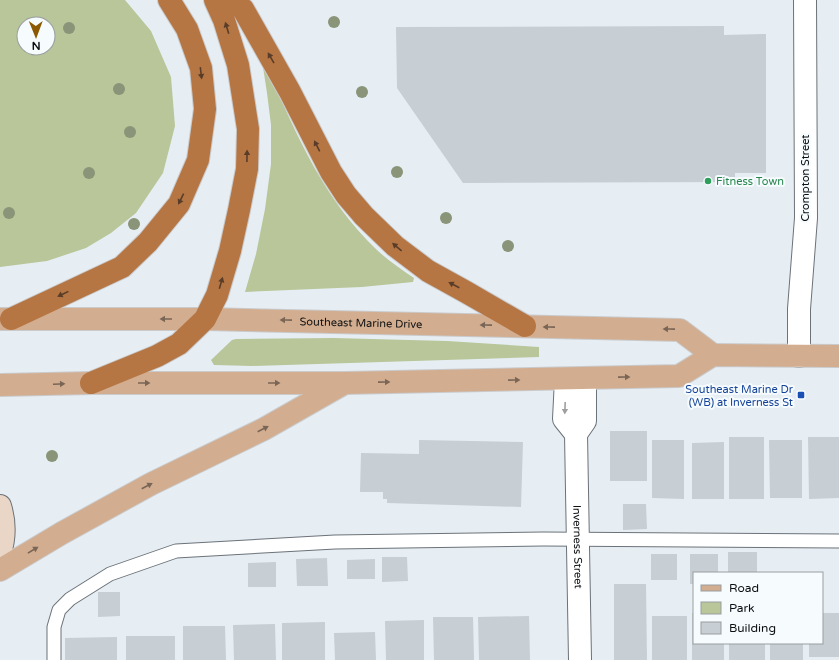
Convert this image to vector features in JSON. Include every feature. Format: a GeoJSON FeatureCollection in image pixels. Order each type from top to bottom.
{"type":"FeatureCollection","features":[{"type":"Feature","properties":{"kind":"highway"},"geometry":{"type":"LineString","coordinates":[[5,319],[122,267],[148,242],[179,204],[198,160],[205,109],[201,68],[188,29],[169,0]]}},
{"type":"Feature","properties":{"kind":"highway"},"geometry":{"type":"LineString","coordinates":[[91,383],[157,356],[179,344],[206,319],[217,295],[230,251],[247,169],[248,129],[238,65],[224,20],[215,0]]}},
{"type":"Feature","properties":{"kind":"highway"},"geometry":{"type":"LineString","coordinates":[[229,0],[243,9],[290,92],[330,172],[346,195],[364,216],[395,246],[428,271],[524,326]]}},
{"type":"Feature","properties":{"kind":"main road","name":"Southeast Marine Drive"},"geometry":{"type":"LineString","coordinates":[[5,319],[206,319],[680,330],[714,355]]}},
{"type":"Feature","properties":{"kind":"main road"},"geometry":{"type":"LineString","coordinates":[[0,385],[91,383],[345,383],[679,376],[714,355],[839,356]]}},
{"type":"Feature","properties":{"kind":"main road"},"geometry":{"type":"LineString","coordinates":[[0,570],[62,533],[151,484],[264,429],[345,383]]}},
{"type":"Feature","properties":{"kind":"main road"},"geometry":{"type":"LineString","coordinates":[[0,506],[4,518],[4,541],[0,553]]}},
{"type":"Feature","properties":{"kind":"street","name":"Crompton Street"},"geometry":{"type":"LineString","coordinates":[[799,356],[799,309],[806,218],[805,0]]}},
{"type":"Feature","properties":{"kind":"street","name":"Inverness Street"},"geometry":{"type":"LineString","coordinates":[[576,378],[564,418],[576,434],[580,660]]}},
{"type":"Feature","properties":{"kind":"lane"},"geometry":{"type":"LineString","coordinates":[[54,660],[54,627],[59,610],[70,599],[110,574],[176,551],[335,542],[578,540],[839,541]]}},
{"type":"Feature","properties":{"kind":"green space"},"geometry":{"type":"Polygon","coordinates":[[[0,0],[125,0],[151,31],[171,77],[175,126],[163,173],[136,213],[111,233],[86,248],[47,261],[0,267],[0,0]]]}},
{"type":"Feature","properties":{"kind":"green space"},"geometry":{"type":"Polygon","coordinates":[[[263,67],[266,67],[268,70],[301,143],[327,189],[359,231],[378,251],[414,278],[413,282],[362,287],[245,292],[256,254],[265,209],[271,164],[271,125],[263,67]]]}},
{"type":"Feature","properties":{"kind":"green space"},"geometry":{"type":"Polygon","coordinates":[[[334,338],[447,341],[539,347],[539,357],[252,366],[214,365],[211,360],[232,340],[236,339],[334,338]]]}},
{"type":"Feature","properties":{"kind":"building"},"geometry":{"type":"Polygon","coordinates":[[[724,26],[724,35],[766,34],[766,173],[735,173],[735,182],[463,183],[397,88],[396,27],[724,26]]]}},
{"type":"Feature","properties":{"kind":"building"},"geometry":{"type":"Polygon","coordinates":[[[610,431],[647,431],[647,481],[610,481],[610,431]]]}},
{"type":"Feature","properties":{"kind":"building"},"geometry":{"type":"Polygon","coordinates":[[[729,437],[764,437],[764,499],[729,499],[729,437]]]}},
{"type":"Feature","properties":{"kind":"building"},"geometry":{"type":"Polygon","coordinates":[[[808,437],[839,437],[839,498],[809,499],[808,437]]]}},
{"type":"Feature","properties":{"kind":"building"},"geometry":{"type":"Polygon","coordinates":[[[419,440],[523,442],[521,507],[387,503],[387,499],[383,499],[383,492],[360,492],[361,453],[419,454],[419,440]]]}},
{"type":"Feature","properties":{"kind":"building"},"geometry":{"type":"Polygon","coordinates":[[[652,440],[684,440],[684,499],[652,498],[652,440]]]}},
{"type":"Feature","properties":{"kind":"building"},"geometry":{"type":"Polygon","coordinates":[[[769,440],[802,440],[802,498],[770,498],[769,440]]]}},
{"type":"Feature","properties":{"kind":"building"},"geometry":{"type":"Polygon","coordinates":[[[724,442],[724,499],[692,499],[692,443],[724,442]]]}},
{"type":"Feature","properties":{"kind":"building"},"geometry":{"type":"Polygon","coordinates":[[[623,504],[646,504],[647,529],[623,530],[623,504]]]}},
{"type":"Feature","properties":{"kind":"building"},"geometry":{"type":"Polygon","coordinates":[[[728,552],[757,552],[757,572],[728,572],[728,552]]]}},
{"type":"Feature","properties":{"kind":"building"},"geometry":{"type":"Polygon","coordinates":[[[651,554],[677,554],[677,580],[651,580],[651,554]]]}},
{"type":"Feature","properties":{"kind":"building"},"geometry":{"type":"Polygon","coordinates":[[[690,554],[718,554],[718,572],[693,572],[693,584],[690,584],[690,554]]]}},
{"type":"Feature","properties":{"kind":"building"},"geometry":{"type":"Polygon","coordinates":[[[382,557],[407,557],[408,581],[382,582],[382,557]]]}},
{"type":"Feature","properties":{"kind":"building"},"geometry":{"type":"Polygon","coordinates":[[[327,558],[328,586],[297,586],[296,559],[327,558]]]}},
{"type":"Feature","properties":{"kind":"building"},"geometry":{"type":"Polygon","coordinates":[[[375,559],[375,579],[347,579],[347,560],[375,559]]]}},
{"type":"Feature","properties":{"kind":"building"},"geometry":{"type":"Polygon","coordinates":[[[276,562],[276,587],[248,587],[248,563],[276,562]]]}},
{"type":"Feature","properties":{"kind":"building"},"geometry":{"type":"Polygon","coordinates":[[[614,584],[646,584],[647,660],[614,660],[614,584]]]}},
{"type":"Feature","properties":{"kind":"building"},"geometry":{"type":"Polygon","coordinates":[[[98,592],[120,592],[120,616],[98,617],[98,592]]]}},
{"type":"Feature","properties":{"kind":"building"},"geometry":{"type":"Polygon","coordinates":[[[693,613],[693,644],[724,644],[724,660],[692,660],[693,613]]]}},
{"type":"Feature","properties":{"kind":"building"},"geometry":{"type":"Polygon","coordinates":[[[823,613],[839,613],[839,657],[809,657],[809,644],[823,644],[823,613]]]}},
{"type":"Feature","properties":{"kind":"building"},"geometry":{"type":"Polygon","coordinates":[[[529,616],[530,660],[479,660],[478,617],[529,616]]]}},
{"type":"Feature","properties":{"kind":"building"},"geometry":{"type":"Polygon","coordinates":[[[652,616],[687,616],[687,660],[652,660],[652,616]]]}},
{"type":"Feature","properties":{"kind":"building"},"geometry":{"type":"Polygon","coordinates":[[[433,617],[473,617],[474,660],[434,660],[433,617]]]}},
{"type":"Feature","properties":{"kind":"building"},"geometry":{"type":"Polygon","coordinates":[[[424,620],[424,660],[386,660],[385,621],[424,620]]]}},
{"type":"Feature","properties":{"kind":"building"},"geometry":{"type":"Polygon","coordinates":[[[325,622],[325,660],[282,660],[282,623],[325,622]]]}},
{"type":"Feature","properties":{"kind":"building"},"geometry":{"type":"Polygon","coordinates":[[[275,624],[276,660],[234,660],[233,625],[275,624]]]}},
{"type":"Feature","properties":{"kind":"building"},"geometry":{"type":"Polygon","coordinates":[[[183,626],[225,626],[226,660],[183,660],[183,626]]]}},
{"type":"Feature","properties":{"kind":"building"},"geometry":{"type":"Polygon","coordinates":[[[375,632],[376,660],[335,660],[334,633],[375,632]]]}},
{"type":"Feature","properties":{"kind":"building"},"geometry":{"type":"Polygon","coordinates":[[[126,636],[175,636],[175,660],[126,660],[126,636]]]}},
{"type":"Feature","properties":{"kind":"building"},"geometry":{"type":"Polygon","coordinates":[[[117,637],[117,660],[65,660],[65,638],[117,637]]]}},
{"type":"Feature","properties":{"kind":"building"},"geometry":{"type":"Polygon","coordinates":[[[729,644],[765,644],[765,660],[729,660],[729,644]]]}},
{"type":"Feature","properties":{"kind":"building"},"geometry":{"type":"Polygon","coordinates":[[[770,644],[803,644],[803,660],[770,660],[770,644]]]}},
{"type":"Feature","properties":{"kind":"place","name":"Fitness Town"},"geometry":{"type":"Point","coordinates":[708,181]}},
{"type":"Feature","properties":{"kind":"place","name":"Southeast Marine Dr (WB) at Inverness St"},"geometry":{"type":"Point","coordinates":[801,395]}}]}
